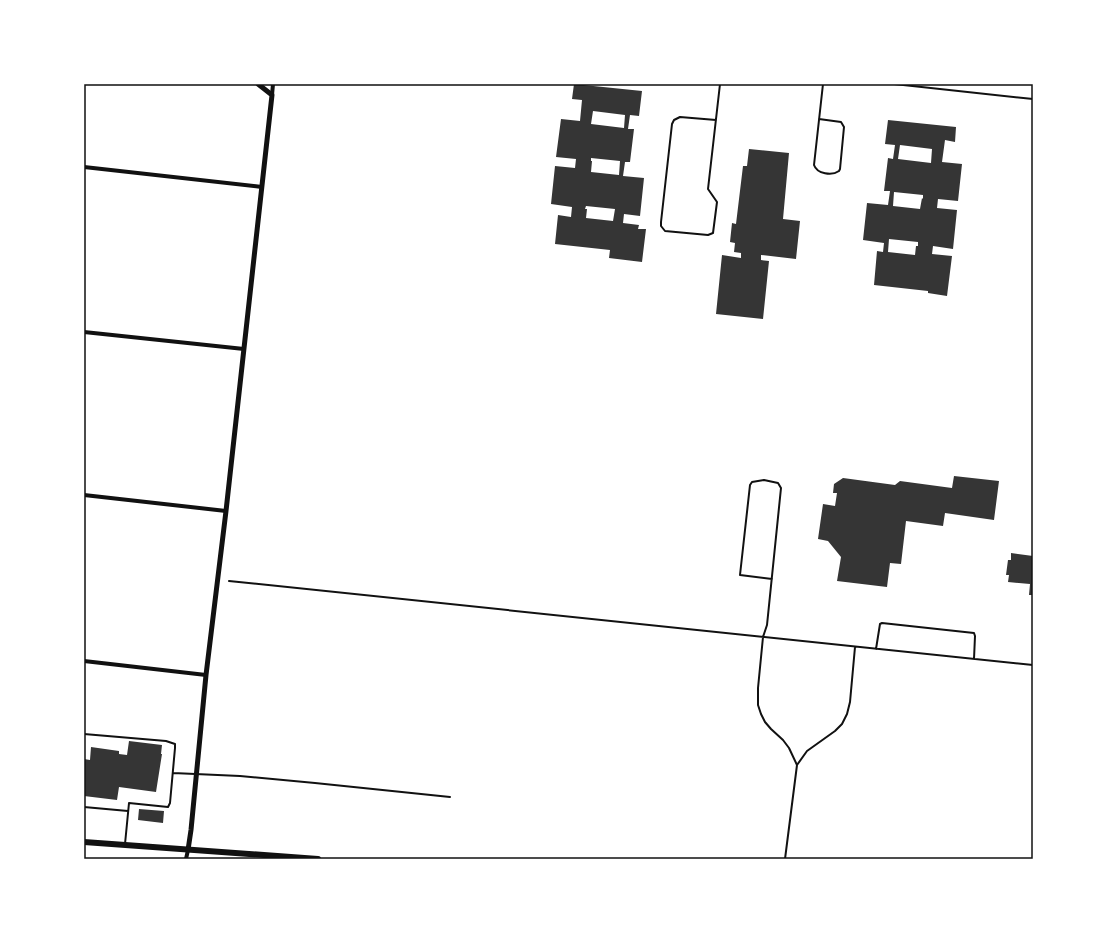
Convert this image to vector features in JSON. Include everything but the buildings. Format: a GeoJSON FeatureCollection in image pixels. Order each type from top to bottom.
{"type":"FeatureCollection","features":[{"type":"Feature","properties":{"kind":"main road"},"geometry":{"type":"LineString","coordinates":[[84,842],[318,859]]}},
{"type":"Feature","properties":{"kind":"street"},"geometry":{"type":"LineString","coordinates":[[258,84],[272,95]]}},
{"type":"Feature","properties":{"kind":"street"},"geometry":{"type":"LineString","coordinates":[[186,859],[191,830],[206,675],[274,84]]}},
{"type":"Feature","properties":{"kind":"street"},"geometry":{"type":"LineString","coordinates":[[84,167],[262,187]]}},
{"type":"Feature","properties":{"kind":"street"},"geometry":{"type":"LineString","coordinates":[[84,332],[244,349]]}},
{"type":"Feature","properties":{"kind":"street"},"geometry":{"type":"LineString","coordinates":[[84,496],[226,511]]}},
{"type":"Feature","properties":{"kind":"street"},"geometry":{"type":"LineString","coordinates":[[84,661],[206,675]]}},
{"type":"Feature","properties":{"kind":"lane"},"geometry":{"type":"LineString","coordinates":[[716,120],[680,117],[674,120],[672,124],[661,222],[661,226],[665,231],[708,235],[713,233],[717,202],[708,189],[716,120],[720,84]]}},
{"type":"Feature","properties":{"kind":"lane"},"geometry":{"type":"LineString","coordinates":[[819,119],[841,122],[844,125],[840,169],[834,174],[820,172],[815,169],[814,165],[819,119],[823,84]]}},
{"type":"Feature","properties":{"kind":"lane"},"geometry":{"type":"LineString","coordinates":[[894,84],[1033,99]]}},
{"type":"Feature","properties":{"kind":"lane"},"geometry":{"type":"LineString","coordinates":[[772,579],[740,575],[750,485],[752,482],[764,480],[778,482],[781,488],[772,579],[767,625],[764,637],[758,688],[758,705],[765,722],[789,748],[797,766]]}},
{"type":"Feature","properties":{"kind":"lane"},"geometry":{"type":"LineString","coordinates":[[229,580],[1033,665]]}},
{"type":"Feature","properties":{"kind":"lane"},"geometry":{"type":"LineString","coordinates":[[876,649],[880,624],[882,623],[974,633],[974,659]]}},
{"type":"Feature","properties":{"kind":"lane"},"geometry":{"type":"LineString","coordinates":[[785,859],[797,766],[808,751],[842,724],[847,714],[850,702],[855,647]]}},
{"type":"Feature","properties":{"kind":"lane"},"geometry":{"type":"LineString","coordinates":[[84,734],[166,741],[175,744],[171,800],[168,807],[129,803],[124,845]]}},
{"type":"Feature","properties":{"kind":"lane"},"geometry":{"type":"LineString","coordinates":[[173,773],[240,776],[314,782],[450,797]]}},
{"type":"Feature","properties":{"kind":"lane"},"geometry":{"type":"LineString","coordinates":[[84,807],[128,811]]}}]}
